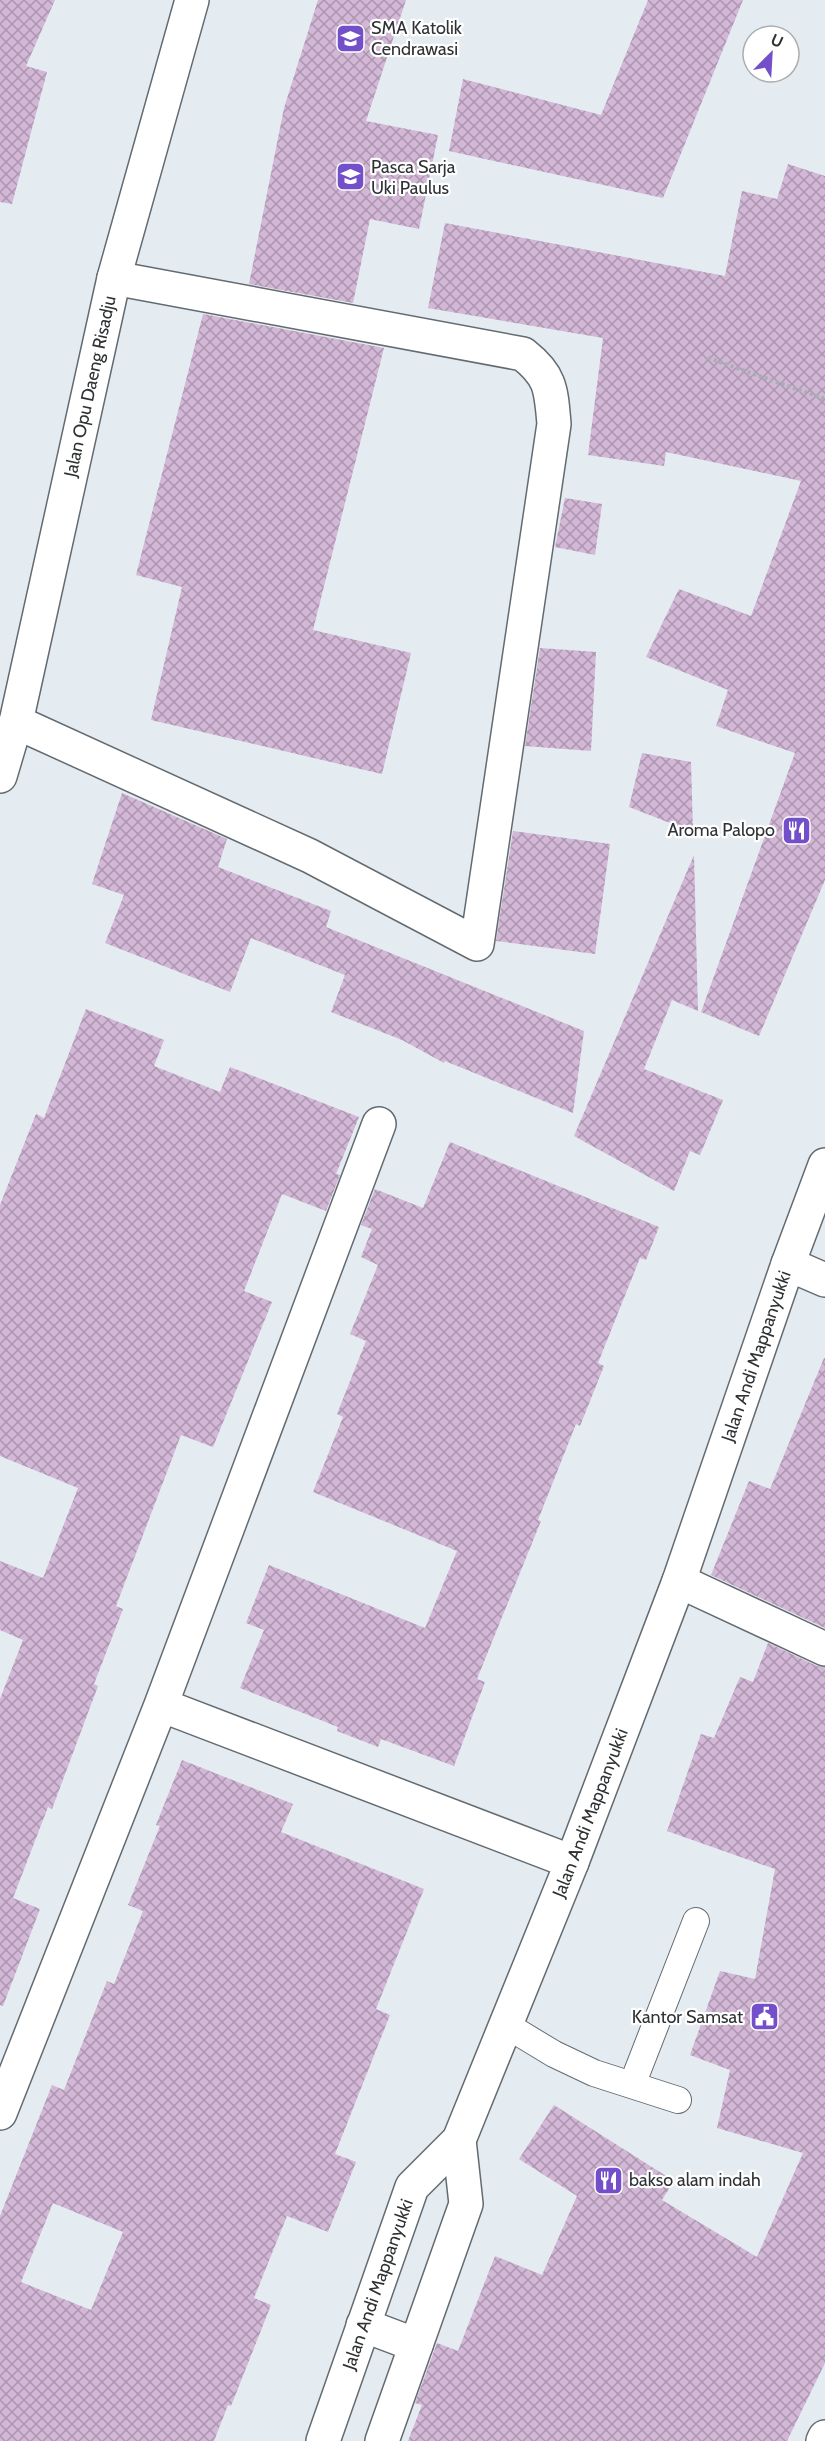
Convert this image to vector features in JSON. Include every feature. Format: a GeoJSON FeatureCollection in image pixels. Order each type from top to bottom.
{"type":"FeatureCollection","features":[{"type":"Feature","properties":{"kind":"street","name":"Jalan Opu Daeng Risadju"},"geometry":{"type":"LineString","coordinates":[[0,776],[15,722],[114,278],[192,0]]}},
{"type":"Feature","properties":{"kind":"street"},"geometry":{"type":"LineString","coordinates":[[15,722],[310,856],[477,944],[554,424],[547,379],[540,367],[523,354],[114,278]]}},
{"type":"Feature","properties":{"kind":"street"},"geometry":{"type":"LineString","coordinates":[[0,2113],[161,1705],[379,1124]]}},
{"type":"Feature","properties":{"kind":"street","name":"Jalan Andi Mappanyukki"},"geometry":{"type":"LineString","coordinates":[[323,2441],[412,2187],[459,2140],[572,1862],[680,1581],[788,1264],[825,1165]]}},
{"type":"Feature","properties":{"kind":"street"},"geometry":{"type":"LineString","coordinates":[[788,1264],[825,1280]]}},
{"type":"Feature","properties":{"kind":"street"},"geometry":{"type":"LineString","coordinates":[[680,1581],[825,1649]]}},
{"type":"Feature","properties":{"kind":"street"},"geometry":{"type":"LineString","coordinates":[[161,1705],[572,1862]]}},
{"type":"Feature","properties":{"kind":"street"},"geometry":{"type":"LineString","coordinates":[[382,2441],[466,2204],[459,2140]]}},
{"type":"Feature","properties":{"kind":"street"},"geometry":{"type":"LineString","coordinates":[[363,2325],[416,2345]]}},
{"type":"Feature","properties":{"kind":"lane"},"geometry":{"type":"LineString","coordinates":[[632,2085],[696,1921]]}},
{"type":"Feature","properties":{"kind":"lane"},"geometry":{"type":"LineString","coordinates":[[506,2025],[554,2054],[594,2073],[678,2100]]}},
{"type":"Feature","properties":{"kind":"path"},"geometry":{"type":"LineString","coordinates":[[708,358],[825,399]]}},
{"type":"Feature","properties":{"kind":"building"},"geometry":{"type":"Polygon","coordinates":[[[0,0],[55,0],[26,66],[47,72],[12,204],[0,202],[0,0]]]}},
{"type":"Feature","properties":{"kind":"building","name":"Pasca Sarja Uki Paulus"},"geometry":{"type":"Polygon","coordinates":[[[318,0],[406,0],[366,121],[438,135],[419,229],[370,219],[353,303],[249,284],[284,108],[318,0]]]}},
{"type":"Feature","properties":{"kind":"building"},"geometry":{"type":"Polygon","coordinates":[[[648,0],[743,0],[663,198],[449,151],[463,79],[601,115],[648,0]]]}},
{"type":"Feature","properties":{"kind":"building"},"geometry":{"type":"Polygon","coordinates":[[[788,164],[825,176],[825,880],[759,1036],[701,1012],[795,753],[716,726],[728,690],[646,657],[679,589],[751,616],[801,481],[666,452],[664,466],[588,455],[603,338],[428,308],[445,223],[725,276],[742,191],[777,199],[788,164]]]}},
{"type":"Feature","properties":{"kind":"building"},"geometry":{"type":"Polygon","coordinates":[[[203,314],[384,348],[313,630],[411,653],[382,774],[151,720],[182,587],[136,575],[203,314]]]}},
{"type":"Feature","properties":{"kind":"building"},"geometry":{"type":"Polygon","coordinates":[[[565,498],[602,504],[595,555],[555,547],[565,498]]]}},
{"type":"Feature","properties":{"kind":"building"},"geometry":{"type":"Polygon","coordinates":[[[540,648],[596,652],[591,751],[525,746],[540,648]]]}},
{"type":"Feature","properties":{"kind":"building"},"geometry":{"type":"Polygon","coordinates":[[[642,753],[691,762],[693,832],[629,807],[642,753]]]}},
{"type":"Feature","properties":{"kind":"building"},"geometry":{"type":"Polygon","coordinates":[[[122,793],[227,839],[218,867],[331,911],[326,927],[584,1031],[573,1113],[445,1061],[444,1063],[402,1040],[331,1012],[345,975],[251,938],[230,992],[105,943],[124,895],[92,884],[122,793]]]}},
{"type":"Feature","properties":{"kind":"building"},"geometry":{"type":"Polygon","coordinates":[[[513,831],[610,844],[595,954],[496,941],[513,831]]]}},
{"type":"Feature","properties":{"kind":"building"},"geometry":{"type":"Polygon","coordinates":[[[694,855],[698,1011],[672,1000],[644,1069],[723,1100],[700,1155],[690,1151],[674,1191],[574,1136],[694,855]]]}},
{"type":"Feature","properties":{"kind":"building"},"geometry":{"type":"Polygon","coordinates":[[[86,1009],[164,1040],[154,1066],[220,1092],[230,1067],[359,1117],[336,1174],[340,1175],[326,1211],[282,1194],[244,1291],[272,1302],[213,1447],[181,1435],[116,1606],[123,1609],[94,1684],[98,1686],[52,1809],[48,1807],[13,1898],[40,1909],[3,2006],[0,2005],[0,1699],[23,1640],[0,1630],[0,1561],[43,1578],[78,1488],[0,1456],[0,1205],[36,1114],[44,1118],[86,1009]]]}},
{"type":"Feature","properties":{"kind":"building"},"geometry":{"type":"Polygon","coordinates":[[[450,1142],[659,1227],[646,1260],[640,1258],[598,1363],[604,1366],[580,1426],[576,1424],[538,1520],[541,1521],[477,1679],[485,1682],[454,1766],[381,1739],[378,1747],[337,1731],[338,1727],[240,1688],[264,1630],[246,1623],[269,1565],[425,1628],[457,1551],[313,1492],[343,1417],[337,1414],[366,1341],[350,1334],[378,1265],[361,1257],[372,1229],[361,1225],[375,1189],[423,1208],[450,1142]]]}},
{"type":"Feature","properties":{"kind":"building"},"geometry":{"type":"Polygon","coordinates":[[[824,1358],[825,1628],[711,1575],[749,1481],[770,1489],[824,1358]]]}},
{"type":"Feature","properties":{"kind":"building"},"geometry":{"type":"Polygon","coordinates":[[[768,1643],[817,1666],[825,1667],[825,2363],[787,2441],[408,2441],[422,2405],[415,2403],[437,2343],[458,2351],[495,2256],[542,2275],[577,2196],[519,2159],[554,2105],[674,2181],[662,2200],[757,2257],[803,2153],[717,2128],[730,2070],[690,2055],[720,1971],[755,1979],[775,1869],[667,1831],[701,1734],[714,1738],[740,1677],[753,1682],[768,1643]]]}},
{"type":"Feature","properties":{"kind":"building"},"geometry":{"type":"Polygon","coordinates":[[[182,1760],[293,1804],[281,1832],[424,1889],[376,2009],[390,2015],[335,2154],[356,2162],[328,2232],[287,2216],[254,2298],[271,2305],[231,2406],[228,2405],[214,2441],[0,2441],[0,2216],[52,2085],[64,2090],[107,1981],[114,1984],[143,1911],[128,1905],[160,1826],[156,1825],[182,1760]],[[53,2203],[21,2282],[91,2310],[123,2232],[53,2203]]]}},
{"type":"Feature","properties":{"kind":"place","name":"SMA Katolik Cendrawasi"},"geometry":{"type":"Point","coordinates":[350,38]}},
{"type":"Feature","properties":{"kind":"place","name":"Pasca Sarja Uki Paulus"},"geometry":{"type":"Point","coordinates":[350,177]}},
{"type":"Feature","properties":{"kind":"place","name":"Aroma Palopo"},"geometry":{"type":"Point","coordinates":[796,830]}},
{"type":"Feature","properties":{"kind":"place","name":"Kantor Samsat"},"geometry":{"type":"Point","coordinates":[764,2017]}},
{"type":"Feature","properties":{"kind":"place","name":"bakso alam indah"},"geometry":{"type":"Point","coordinates":[608,2180]}}]}
